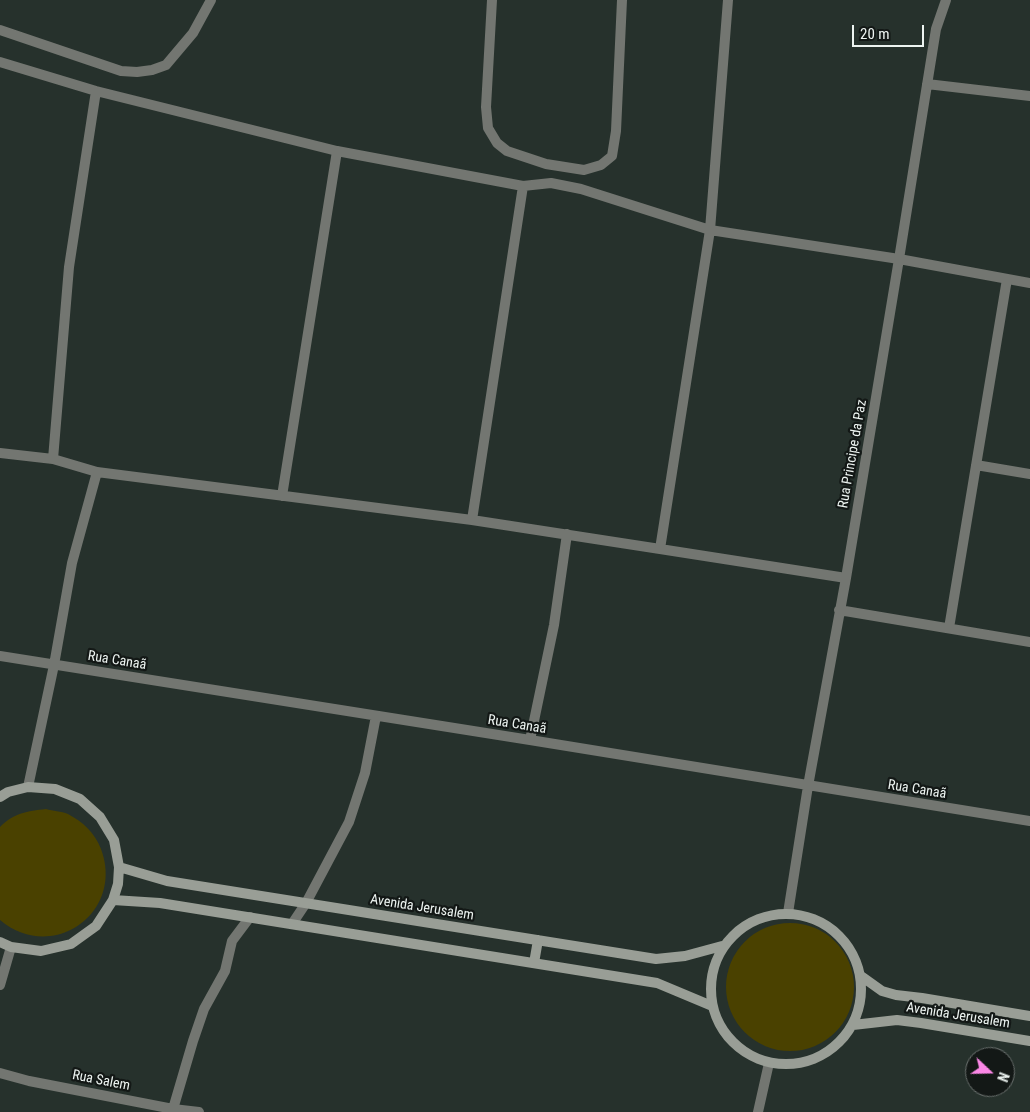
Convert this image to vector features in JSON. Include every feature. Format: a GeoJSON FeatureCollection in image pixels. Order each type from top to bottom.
{"type":"FeatureCollection","features":[{"type":"Feature","properties":{"kind":"street"},"geometry":{"type":"LineString","coordinates":[[0,30],[120,71],[137,72],[152,70],[166,65],[193,33],[211,0]]}},
{"type":"Feature","properties":{"kind":"street"},"geometry":{"type":"LineString","coordinates":[[492,0],[486,107],[488,128],[497,143],[507,151],[546,164],[584,170],[601,165],[612,156],[616,131],[622,0]]}},
{"type":"Feature","properties":{"kind":"street"},"geometry":{"type":"LineString","coordinates":[[660,548],[710,230],[728,0]]}},
{"type":"Feature","properties":{"kind":"street","name":"Rua Principe da Paz"},"geometry":{"type":"LineString","coordinates":[[788,914],[808,786],[846,578],[926,84],[936,29],[946,0]]}},
{"type":"Feature","properties":{"kind":"street"},"geometry":{"type":"LineString","coordinates":[[0,62],[96,91],[337,151],[523,186],[551,183],[581,188],[710,230],[899,259],[1030,282]]}},
{"type":"Feature","properties":{"kind":"street"},"geometry":{"type":"LineString","coordinates":[[926,84],[1030,96]]}},
{"type":"Feature","properties":{"kind":"street"},"geometry":{"type":"LineString","coordinates":[[53,459],[69,267],[96,91]]}},
{"type":"Feature","properties":{"kind":"street"},"geometry":{"type":"LineString","coordinates":[[282,496],[337,151]]}},
{"type":"Feature","properties":{"kind":"street"},"geometry":{"type":"LineString","coordinates":[[472,520],[523,186]]}},
{"type":"Feature","properties":{"kind":"street"},"geometry":{"type":"LineString","coordinates":[[949,628],[1007,279]]}},
{"type":"Feature","properties":{"kind":"street"},"geometry":{"type":"LineString","coordinates":[[0,453],[53,459],[96,472],[472,520],[846,578]]}},
{"type":"Feature","properties":{"kind":"street"},"geometry":{"type":"LineString","coordinates":[[976,465],[1030,474]]}},
{"type":"Feature","properties":{"kind":"street"},"geometry":{"type":"LineString","coordinates":[[28,788],[54,664],[72,563],[96,472]]}},
{"type":"Feature","properties":{"kind":"street"},"geometry":{"type":"LineString","coordinates":[[530,740],[554,625],[567,534]]}},
{"type":"Feature","properties":{"kind":"street"},"geometry":{"type":"LineString","coordinates":[[840,610],[1030,642]]}},
{"type":"Feature","properties":{"kind":"street","name":"Rua Canaã"},"geometry":{"type":"LineString","coordinates":[[0,656],[1030,822]]}},
{"type":"Feature","properties":{"kind":"street"},"geometry":{"type":"LineString","coordinates":[[292,924],[306,903],[349,822],[365,772],[376,716]]}},
{"type":"Feature","properties":{"kind":"street"},"geometry":{"type":"LineString","coordinates":[[0,796],[8,792],[28,788],[55,789],[80,799],[100,817],[114,840],[119,867],[118,884],[113,900],[96,926],[71,944],[41,951],[11,947],[0,942]]}},
{"type":"Feature","properties":{"kind":"street","name":"Avenida Jerusalem"},"geometry":{"type":"LineString","coordinates":[[119,867],[167,881],[656,959],[685,956],[722,946],[746,925],[773,914],[813,918],[836,931],[852,951],[861,976],[861,1001],[853,1025],[838,1044],[817,1058],[794,1065],[769,1063],[749,1056],[732,1043],[720,1026],[712,1006],[711,980],[722,946]]}},
{"type":"Feature","properties":{"kind":"street"},"geometry":{"type":"LineString","coordinates":[[113,900],[160,903],[657,983],[712,1006]]}},
{"type":"Feature","properties":{"kind":"street"},"geometry":{"type":"LineString","coordinates":[[172,1110],[204,1009],[225,971],[232,941],[250,917]]}},
{"type":"Feature","properties":{"kind":"street"},"geometry":{"type":"LineString","coordinates":[[534,963],[538,940]]}},
{"type":"Feature","properties":{"kind":"street"},"geometry":{"type":"LineString","coordinates":[[0,985],[11,947]]}},
{"type":"Feature","properties":{"kind":"street","name":"Avenida Jerusalem"},"geometry":{"type":"LineString","coordinates":[[861,976],[882,991],[896,995],[1030,1016]]}},
{"type":"Feature","properties":{"kind":"street","name":"Avenida Jerusalem"},"geometry":{"type":"LineString","coordinates":[[853,1025],[896,1020],[1030,1041]]}},
{"type":"Feature","properties":{"kind":"street"},"geometry":{"type":"LineString","coordinates":[[758,1112],[769,1063]]}},
{"type":"Feature","properties":{"kind":"street","name":"Rua Salem"},"geometry":{"type":"LineString","coordinates":[[0,1073],[29,1081],[172,1110],[199,1112]]}},
{"type":"Feature","properties":{"kind":"shaded area"},"geometry":{"type":"Polygon","coordinates":[[[46,809],[68,814],[88,828],[101,849],[106,872],[103,893],[93,911],[79,925],[61,934],[41,936],[20,932],[0,920],[0,827],[5,822],[21,814],[46,809]]]}},
{"type":"Feature","properties":{"kind":"shaded area"},"geometry":{"type":"Polygon","coordinates":[[[790,923],[814,928],[835,942],[849,963],[854,987],[849,1011],[835,1032],[814,1046],[790,1051],[766,1046],[745,1032],[731,1011],[726,987],[731,963],[745,942],[766,928],[790,923]]]}}]}
